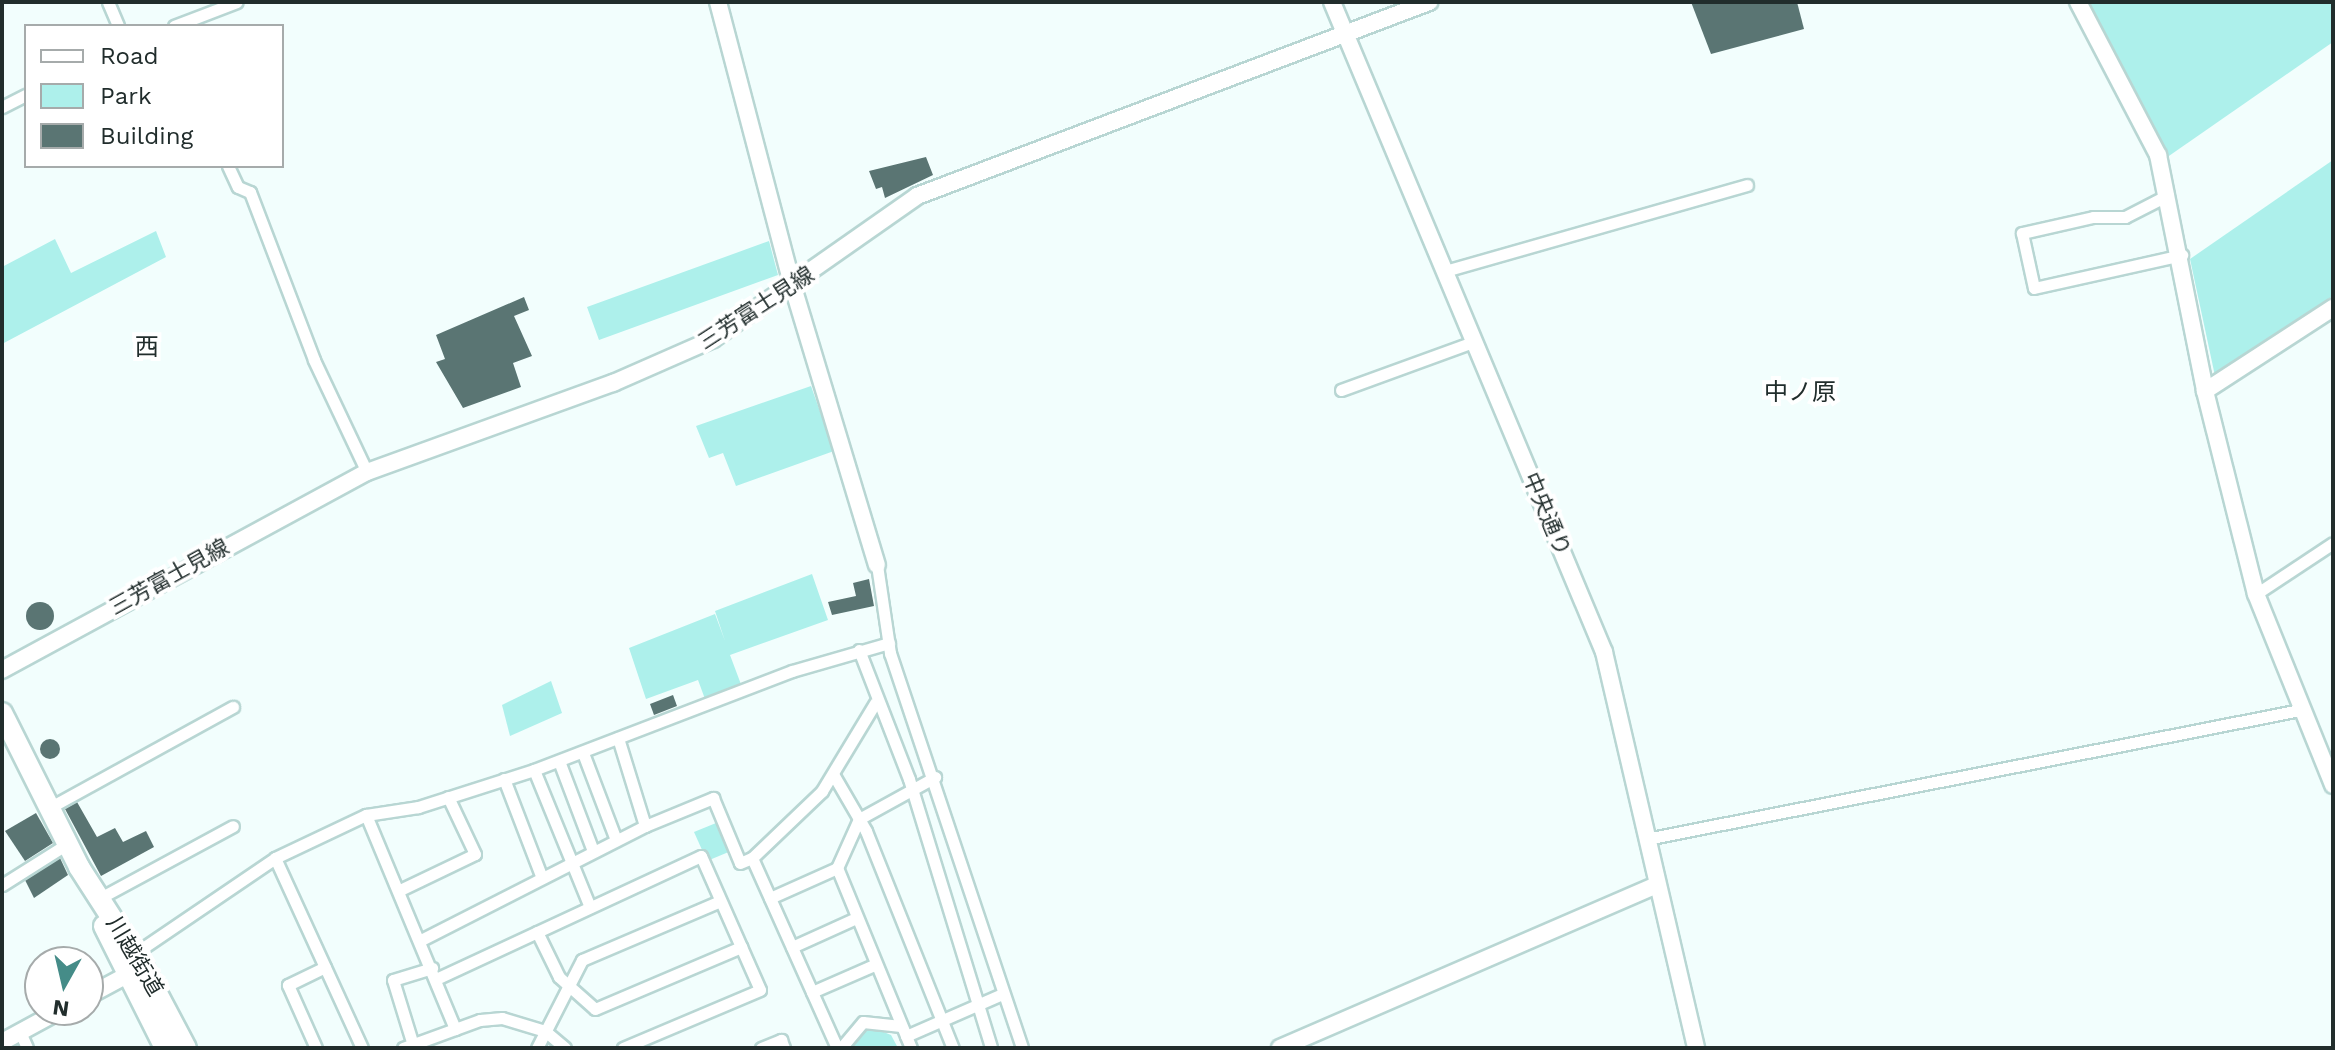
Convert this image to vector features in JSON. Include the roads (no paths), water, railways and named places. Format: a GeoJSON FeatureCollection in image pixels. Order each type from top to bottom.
{"type":"FeatureCollection","features":[{"type":"Feature","properties":{"kind":"highway","name":"川越街道"},"geometry":{"type":"LineString","coordinates":[[2,713],[165,1048]]}},
{"type":"Feature","properties":{"kind":"highway","name":"川越街道"},"geometry":{"type":"LineString","coordinates":[[79,867],[134,952],[186,1048]]}},
{"type":"Feature","properties":{"kind":"street"},"geometry":{"type":"LineString","coordinates":[[108,2],[117,24]]}},
{"type":"Feature","properties":{"kind":"street"},"geometry":{"type":"LineString","coordinates":[[179,24],[237,2]]}},
{"type":"Feature","properties":{"kind":"street"},"geometry":{"type":"LineString","coordinates":[[718,2],[793,287],[877,565],[889,643],[1022,1048]]}},
{"type":"Feature","properties":{"kind":"street","name":"中央通り"},"geometry":{"type":"LineString","coordinates":[[1332,2],[1348,34],[1604,652],[1696,1048]]}},
{"type":"Feature","properties":{"kind":"street","name":"三芳富士見線"},"geometry":{"type":"LineString","coordinates":[[2,670],[367,472],[674,358],[793,287],[917,196],[1429,2]]}},
{"type":"Feature","properties":{"kind":"street"},"geometry":{"type":"LineString","coordinates":[[2078,2],[2153,145],[2182,255],[2205,391],[2256,594],[2300,710],[2333,785]]}},
{"type":"Feature","properties":{"kind":"street"},"geometry":{"type":"LineString","coordinates":[[2,107],[24,96]]}},
{"type":"Feature","properties":{"kind":"street"},"geometry":{"type":"LineString","coordinates":[[229,168],[238,187],[250,192],[314,360],[367,472]]}},
{"type":"Feature","properties":{"kind":"street"},"geometry":{"type":"LineString","coordinates":[[1445,271],[1747,185]]}},
{"type":"Feature","properties":{"kind":"street"},"geometry":{"type":"LineString","coordinates":[[2168,195],[2125,217],[2093,217],[2022,233],[2034,288],[2182,255]]}},
{"type":"Feature","properties":{"kind":"street"},"geometry":{"type":"LineString","coordinates":[[2205,391],[2333,308]]}},
{"type":"Feature","properties":{"kind":"street"},"geometry":{"type":"LineString","coordinates":[[1341,390],[1473,342]]}},
{"type":"Feature","properties":{"kind":"street"},"geometry":{"type":"LineString","coordinates":[[2256,594],[2333,543]]}},
{"type":"Feature","properties":{"kind":"street"},"geometry":{"type":"LineString","coordinates":[[104,987],[129,974],[134,952],[275,858],[366,815],[448,797],[534,770],[859,650],[889,643]]}},
{"type":"Feature","properties":{"kind":"street"},"geometry":{"type":"LineString","coordinates":[[859,650],[875,703],[911,788],[991,1048]]}},
{"type":"Feature","properties":{"kind":"street"},"geometry":{"type":"LineString","coordinates":[[421,940],[593,851],[713,798],[740,863],[752,858],[804,811],[833,774],[875,703]]}},
{"type":"Feature","properties":{"kind":"street"},"geometry":{"type":"LineString","coordinates":[[49,808],[233,707]]}},
{"type":"Feature","properties":{"kind":"street"},"geometry":{"type":"LineString","coordinates":[[1646,839],[2300,710]]}},
{"type":"Feature","properties":{"kind":"street"},"geometry":{"type":"LineString","coordinates":[[618,738],[645,826]]}},
{"type":"Feature","properties":{"kind":"street"},"geometry":{"type":"LineString","coordinates":[[583,753],[616,840]]}},
{"type":"Feature","properties":{"kind":"street"},"geometry":{"type":"LineString","coordinates":[[559,761],[593,851]]}},
{"type":"Feature","properties":{"kind":"street"},"geometry":{"type":"LineString","coordinates":[[534,770],[590,907]]}},
{"type":"Feature","properties":{"kind":"street"},"geometry":{"type":"LineString","coordinates":[[833,774],[859,819],[953,1048]]}},
{"type":"Feature","properties":{"kind":"street"},"geometry":{"type":"LineString","coordinates":[[770,898],[837,868],[859,819],[935,777]]}},
{"type":"Feature","properties":{"kind":"street"},"geometry":{"type":"LineString","coordinates":[[504,779],[542,878]]}},
{"type":"Feature","properties":{"kind":"street"},"geometry":{"type":"LineString","coordinates":[[400,890],[475,854],[448,797]]}},
{"type":"Feature","properties":{"kind":"street"},"geometry":{"type":"LineString","coordinates":[[366,815],[421,940],[455,1029]]}},
{"type":"Feature","properties":{"kind":"street"},"geometry":{"type":"LineString","coordinates":[[100,898],[233,826]]}},
{"type":"Feature","properties":{"kind":"street"},"geometry":{"type":"LineString","coordinates":[[2,885],[67,844]]}},
{"type":"Feature","properties":{"kind":"street"},"geometry":{"type":"LineString","coordinates":[[565,1048],[545,1031],[502,1018],[455,1029],[408,1047],[393,980],[434,974],[537,932],[701,856],[760,990],[623,1048]]}},
{"type":"Feature","properties":{"kind":"street"},"geometry":{"type":"LineString","coordinates":[[275,858],[362,1048]]}},
{"type":"Feature","properties":{"kind":"street"},"geometry":{"type":"LineString","coordinates":[[752,858],[839,1048],[863,1022],[904,1031],[941,1020],[1002,994]]}},
{"type":"Feature","properties":{"kind":"street"},"geometry":{"type":"LineString","coordinates":[[837,868],[854,919],[911,1048]]}},
{"type":"Feature","properties":{"kind":"street"},"geometry":{"type":"LineString","coordinates":[[1280,1048],[1657,885]]}},
{"type":"Feature","properties":{"kind":"street"},"geometry":{"type":"LineString","coordinates":[[537,1048],[582,960],[720,901]]}},
{"type":"Feature","properties":{"kind":"street"},"geometry":{"type":"LineString","coordinates":[[792,947],[854,919]]}},
{"type":"Feature","properties":{"kind":"street"},"geometry":{"type":"LineString","coordinates":[[537,932],[569,986],[595,1009],[741,947]]}},
{"type":"Feature","properties":{"kind":"street"},"geometry":{"type":"LineString","coordinates":[[812,992],[874,965]]}},
{"type":"Feature","properties":{"kind":"street"},"geometry":{"type":"LineString","coordinates":[[316,1048],[288,985],[325,967]]}},
{"type":"Feature","properties":{"kind":"street"},"geometry":{"type":"LineString","coordinates":[[2,1042],[31,1026]]}},
{"type":"Feature","properties":{"kind":"street"},"geometry":{"type":"LineString","coordinates":[[20,1032],[27,1048]]}},
{"type":"Feature","properties":{"kind":"street"},"geometry":{"type":"LineString","coordinates":[[761,1048],[781,1040],[784,1048]]}},
{"type":"Feature","properties":{"kind":"district","name":"西"},"geometry":{"type":"Point","coordinates":[147,348]}},
{"type":"Feature","properties":{"kind":"district","name":"中ノ原"},"geometry":{"type":"Point","coordinates":[1800,393]}}]}
